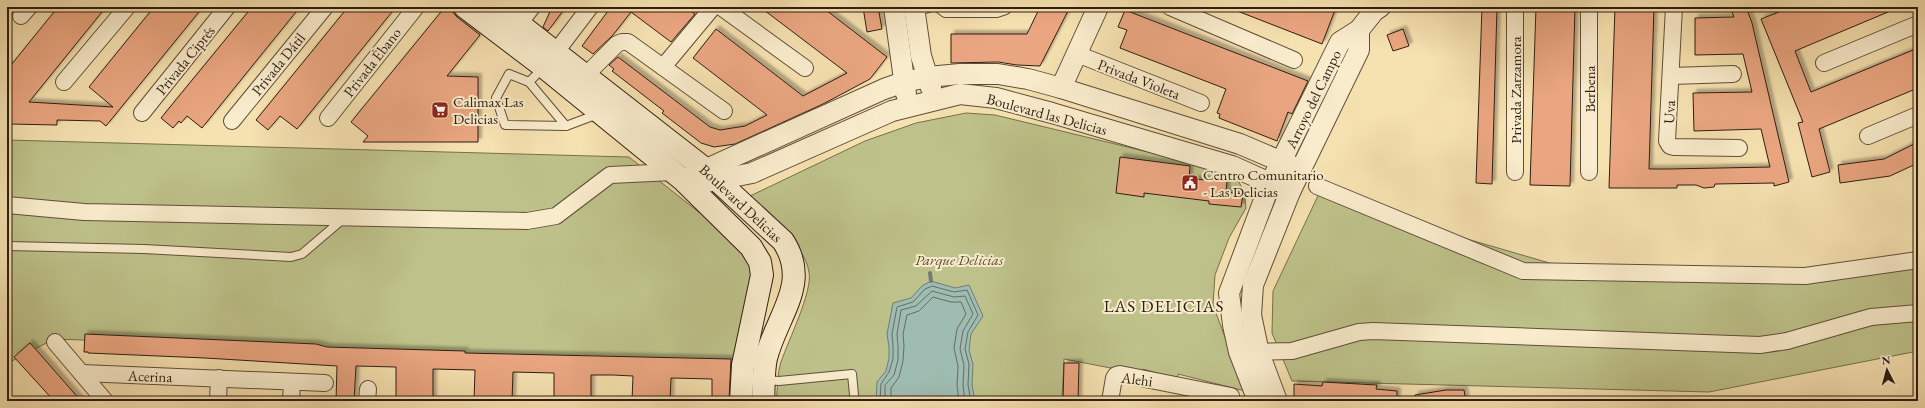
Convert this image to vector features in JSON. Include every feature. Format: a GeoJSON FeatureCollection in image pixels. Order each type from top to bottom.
{"type":"FeatureCollection","features":[{"type":"Feature","properties":{"kind":"main road"},"geometry":{"type":"LineString","coordinates":[[465,7],[543,67],[579,83]]}},
{"type":"Feature","properties":{"kind":"main road"},"geometry":{"type":"LineString","coordinates":[[497,7],[519,24],[543,67]]}},
{"type":"Feature","properties":{"kind":"main road","name":"Boulevard Delicias"},"geometry":{"type":"LineString","coordinates":[[579,83],[601,113],[682,180],[751,248],[760,262],[762,275],[743,365],[741,401]]}},
{"type":"Feature","properties":{"kind":"main road","name":"Boulevard Delicias"},"geometry":{"type":"LineString","coordinates":[[579,83],[711,174],[783,241],[793,262],[795,274],[794,285],[775,332],[766,360],[763,391]]}},
{"type":"Feature","properties":{"kind":"street"},"geometry":{"type":"LineString","coordinates":[[64,82],[127,7]]}},
{"type":"Feature","properties":{"kind":"street","name":"Privada Ciprés"},"geometry":{"type":"LineString","coordinates":[[142,113],[227,7]]}},
{"type":"Feature","properties":{"kind":"street","name":"Privada Dátil"},"geometry":{"type":"LineString","coordinates":[[232,121],[324,7]]}},
{"type":"Feature","properties":{"kind":"street","name":"Privada Ébano"},"geometry":{"type":"LineString","coordinates":[[328,118],[416,7]]}},
{"type":"Feature","properties":{"kind":"street"},"geometry":{"type":"LineString","coordinates":[[519,24],[532,7]]}},
{"type":"Feature","properties":{"kind":"street"},"geometry":{"type":"LineString","coordinates":[[543,67],[590,7]]}},
{"type":"Feature","properties":{"kind":"street"},"geometry":{"type":"LineString","coordinates":[[663,67],[713,7]]}},
{"type":"Feature","properties":{"kind":"street"},"geometry":{"type":"LineString","coordinates":[[721,7],[805,68]]}},
{"type":"Feature","properties":{"kind":"street"},"geometry":{"type":"LineString","coordinates":[[894,7],[908,106]]}},
{"type":"Feature","properties":{"kind":"street"},"geometry":{"type":"LineString","coordinates":[[1061,88],[1098,7]]}},
{"type":"Feature","properties":{"kind":"street"},"geometry":{"type":"LineString","coordinates":[[1170,7],[1294,60]]}},
{"type":"Feature","properties":{"kind":"street","name":"Arroyo del Campo"},"geometry":{"type":"LineString","coordinates":[[1258,401],[1239,352],[1233,325],[1229,293],[1270,184],[1283,162],[1340,42],[1359,30],[1374,11],[1380,7]]}},
{"type":"Feature","properties":{"kind":"street","name":"Privada Zarzamora"},"geometry":{"type":"LineString","coordinates":[[1515,7],[1515,172]]}},
{"type":"Feature","properties":{"kind":"street","name":"Berbena"},"geometry":{"type":"LineString","coordinates":[[1589,7],[1590,172]]}},
{"type":"Feature","properties":{"kind":"street","name":"Uva"},"geometry":{"type":"LineString","coordinates":[[1674,7],[1667,141],[1670,146],[1739,148]]}},
{"type":"Feature","properties":{"kind":"street"},"geometry":{"type":"LineString","coordinates":[[920,9],[921,56],[934,100]]}},
{"type":"Feature","properties":{"kind":"street"},"geometry":{"type":"LineString","coordinates":[[1824,63],[1918,24]]}},
{"type":"Feature","properties":{"kind":"street","name":"Arroyo del Campo"},"geometry":{"type":"LineString","coordinates":[[1277,401],[1259,353],[1251,315],[1253,285],[1290,192],[1359,50],[1359,30]]}},
{"type":"Feature","properties":{"kind":"street"},"geometry":{"type":"LineString","coordinates":[[579,83],[617,44],[628,42],[724,111]]}},
{"type":"Feature","properties":{"kind":"street","name":"Privada Violeta"},"geometry":{"type":"LineString","coordinates":[[1077,54],[1202,103]]}},
{"type":"Feature","properties":{"kind":"street","name":"Boulevard las Delicias"},"geometry":{"type":"LineString","coordinates":[[711,174],[884,89],[928,76],[960,74],[998,74],[1061,88],[1240,144],[1301,170]]}},
{"type":"Feature","properties":{"kind":"street"},"geometry":{"type":"LineString","coordinates":[[1670,76],[1733,74]]}},
{"type":"Feature","properties":{"kind":"street","name":"Boulevard las Delicias"},"geometry":{"type":"LineString","coordinates":[[711,174],[752,172],[892,111],[960,94],[996,98],[1232,166],[1290,192]]}},
{"type":"Feature","properties":{"kind":"street"},"geometry":{"type":"LineString","coordinates":[[1868,136],[1918,115]]}},
{"type":"Feature","properties":{"kind":"street"},"geometry":{"type":"LineString","coordinates":[[1301,170],[1317,186],[1523,271],[1805,276],[1918,260]]}},
{"type":"Feature","properties":{"kind":"street"},"geometry":{"type":"LineString","coordinates":[[7,205],[84,212],[527,221],[556,216],[610,175],[682,180],[711,174]]}},
{"type":"Feature","properties":{"kind":"street"},"geometry":{"type":"LineString","coordinates":[[1290,192],[1317,186]]}},
{"type":"Feature","properties":{"kind":"street"},"geometry":{"type":"LineString","coordinates":[[1239,352],[1259,353],[1292,351],[1358,332],[1373,331],[1760,345],[1787,341],[1871,317],[1918,313]]}},
{"type":"Feature","properties":{"kind":"street"},"geometry":{"type":"LineString","coordinates":[[54,342],[105,401]]}},
{"type":"Feature","properties":{"kind":"street","name":"Acerina"},"geometry":{"type":"LineString","coordinates":[[82,373],[325,383]]}},
{"type":"Feature","properties":{"kind":"street","name":"Alehi"},"geometry":{"type":"LineString","coordinates":[[1110,401],[1114,378],[1116,375],[1120,374],[1231,396]]}},
{"type":"Feature","properties":{"kind":"street"},"geometry":{"type":"LineString","coordinates":[[218,401],[219,378]]}},
{"type":"Feature","properties":{"kind":"street"},"geometry":{"type":"LineString","coordinates":[[290,401],[292,382]]}},
{"type":"Feature","properties":{"kind":"lane"},"geometry":{"type":"LineString","coordinates":[[937,7],[945,13],[997,13],[1006,10],[1007,7]]}},
{"type":"Feature","properties":{"kind":"lane"},"geometry":{"type":"LineString","coordinates":[[566,126],[543,67],[509,74],[496,98],[505,125],[566,126],[601,113]]}},
{"type":"Feature","properties":{"kind":"lane"},"geometry":{"type":"LineString","coordinates":[[7,246],[144,249],[291,257],[302,254],[344,218]]}},
{"type":"Feature","properties":{"kind":"lane"},"geometry":{"type":"LineString","coordinates":[[763,391],[779,381],[852,374],[854,395]]}},
{"type":"Feature","properties":{"kind":"green space","name":"Parque Delicias"},"geometry":{"type":"Polygon","coordinates":[[[966,113],[995,115],[1223,170],[1238,180],[1244,192],[1246,208],[1229,238],[1215,275],[1213,305],[1245,391],[1178,374],[1178,379],[1143,369],[1142,374],[1064,359],[1062,401],[776,401],[780,367],[804,303],[809,280],[809,272],[806,261],[793,241],[748,197],[865,141],[916,123],[966,113]]]}},
{"type":"Feature","properties":{"kind":"green space"},"geometry":{"type":"Polygon","coordinates":[[[7,140],[629,157],[762,262],[749,365],[54,339],[10,362],[7,358],[7,140]]]}},
{"type":"Feature","properties":{"kind":"green space"},"geometry":{"type":"Polygon","coordinates":[[[1325,181],[1412,223],[1553,264],[1868,269],[1918,260],[1918,351],[1709,392],[1292,381],[1272,333],[1273,291],[1325,181]]]}},
{"type":"Feature","properties":{"kind":"water"},"geometry":{"type":"Polygon","coordinates":[[[931,281],[955,288],[969,285],[983,316],[971,334],[969,350],[973,364],[972,385],[975,401],[876,401],[877,382],[886,371],[889,358],[887,334],[893,303],[911,298],[922,286],[931,281]]]}},
{"type":"Feature","properties":{"kind":"building"},"geometry":{"type":"Polygon","coordinates":[[[58,7],[106,7],[29,102],[113,107],[89,87],[154,7],[203,7],[106,126],[100,121],[57,120],[57,125],[9,124],[9,120],[7,120],[7,70],[58,7]]]}},
{"type":"Feature","properties":{"kind":"building"},"geometry":{"type":"Polygon","coordinates":[[[252,7],[300,7],[202,128],[187,116],[181,123],[179,121],[173,128],[161,118],[252,7]]]}},
{"type":"Feature","properties":{"kind":"building"},"geometry":{"type":"Polygon","coordinates":[[[348,7],[396,7],[297,129],[280,116],[268,130],[256,120],[348,7]]]}},
{"type":"Feature","properties":{"kind":"building"},"geometry":{"type":"Polygon","coordinates":[[[445,7],[448,7],[457,17],[480,35],[447,76],[478,77],[478,142],[363,142],[368,136],[351,122],[445,7]]]}},
{"type":"Feature","properties":{"kind":"building"},"geometry":{"type":"Polygon","coordinates":[[[552,7],[566,7],[548,31],[543,27],[552,7]]]}},
{"type":"Feature","properties":{"kind":"building"},"geometry":{"type":"Polygon","coordinates":[[[611,7],[685,7],[695,14],[671,42],[631,12],[613,35],[593,54],[582,46],[611,7]]]}},
{"type":"Feature","properties":{"kind":"building"},"geometry":{"type":"Polygon","coordinates":[[[760,7],[822,7],[887,57],[870,79],[823,104],[735,144],[714,147],[701,143],[662,113],[664,111],[612,71],[614,69],[609,65],[618,57],[710,127],[720,130],[745,126],[767,115],[693,58],[716,29],[803,96],[847,73],[760,7]]]}},
{"type":"Feature","properties":{"kind":"building"},"geometry":{"type":"Polygon","coordinates":[[[863,7],[878,7],[882,29],[867,32],[863,7]]]}},
{"type":"Feature","properties":{"kind":"building"},"geometry":{"type":"Polygon","coordinates":[[[1040,7],[1070,7],[1040,66],[998,62],[951,63],[951,34],[1027,34],[1040,7]]]}},
{"type":"Feature","properties":{"kind":"building"},"geometry":{"type":"Polygon","coordinates":[[[1227,7],[1328,7],[1335,10],[1322,44],[1227,7]]]}},
{"type":"Feature","properties":{"kind":"building"},"geometry":{"type":"Polygon","coordinates":[[[1482,7],[1497,7],[1492,184],[1476,183],[1482,7]]]}},
{"type":"Feature","properties":{"kind":"building"},"geometry":{"type":"Polygon","coordinates":[[[1536,7],[1575,7],[1570,186],[1530,185],[1536,7]]]}},
{"type":"Feature","properties":{"kind":"building"},"geometry":{"type":"Polygon","coordinates":[[[1615,7],[1654,7],[1649,169],[1668,169],[1770,167],[1761,129],[1694,131],[1693,93],[1752,92],[1743,54],[1695,55],[1695,18],[1734,17],[1730,7],[1746,7],[1752,23],[1789,182],[1774,186],[1774,183],[1715,184],[1714,187],[1704,188],[1696,185],[1677,185],[1677,188],[1609,188],[1615,7]]]}},
{"type":"Feature","properties":{"kind":"building"},"geometry":{"type":"Polygon","coordinates":[[[1792,7],[1900,7],[1795,51],[1811,92],[1918,48],[1918,88],[1819,129],[1830,172],[1812,177],[1798,123],[1803,122],[1761,19],[1792,7]]]}},
{"type":"Feature","properties":{"kind":"building"},"geometry":{"type":"Polygon","coordinates":[[[1125,10],[1308,81],[1292,114],[1288,112],[1277,141],[1219,118],[1220,114],[1217,113],[1226,89],[1120,48],[1127,30],[1118,27],[1125,10]]]}},
{"type":"Feature","properties":{"kind":"building"},"geometry":{"type":"Polygon","coordinates":[[[1403,29],[1409,46],[1393,51],[1387,35],[1403,29]]]}},
{"type":"Feature","properties":{"kind":"building"},"geometry":{"type":"Polygon","coordinates":[[[1918,142],[1918,163],[1890,176],[1840,183],[1838,165],[1884,159],[1918,142]]]}},
{"type":"Feature","properties":{"kind":"building","name":"Centro Comunitario - Las Delicias"},"geometry":{"type":"Polygon","coordinates":[[[1120,157],[1190,166],[1189,179],[1227,181],[1226,192],[1243,194],[1241,207],[1209,204],[1209,201],[1144,193],[1144,197],[1116,193],[1120,157]]]}},
{"type":"Feature","properties":{"kind":"building"},"geometry":{"type":"Polygon","coordinates":[[[85,334],[316,344],[327,347],[465,351],[465,353],[731,359],[729,401],[712,401],[712,379],[671,378],[670,401],[632,401],[633,376],[591,375],[591,401],[554,401],[554,373],[513,372],[512,401],[474,401],[475,370],[433,369],[433,401],[396,401],[396,367],[356,366],[354,401],[336,401],[337,366],[88,353],[84,352],[85,334]]]}},
{"type":"Feature","properties":{"kind":"building"},"geometry":{"type":"Polygon","coordinates":[[[30,343],[81,401],[54,401],[14,357],[30,343]]]}},
{"type":"Feature","properties":{"kind":"building"},"geometry":{"type":"Polygon","coordinates":[[[1064,363],[1079,363],[1078,401],[1063,401],[1064,363]]]}},
{"type":"Feature","properties":{"kind":"building"},"geometry":{"type":"Polygon","coordinates":[[[1323,382],[1377,385],[1376,389],[1397,391],[1397,401],[1294,400],[1294,384],[1322,386],[1323,382]]]}},
{"type":"Feature","properties":{"kind":"building"},"geometry":{"type":"Polygon","coordinates":[[[1446,390],[1464,390],[1466,401],[1415,401],[1415,395],[1446,390]]]}},
{"type":"Feature","properties":{"kind":"waterway"},"geometry":{"type":"LineString","coordinates":[[930,273],[931,281]]}},
{"type":"Feature","properties":{"kind":"place","name":"Calimax Las Delicias"},"geometry":{"type":"Point","coordinates":[440,110]}},
{"type":"Feature","properties":{"kind":"place","name":"Centro Comunitario - Las Delicias"},"geometry":{"type":"Point","coordinates":[1190,183]}},
{"type":"Feature","properties":{"kind":"district","name":"LAS DELICIAS"},"geometry":{"type":"Point","coordinates":[1164,306]}}]}
